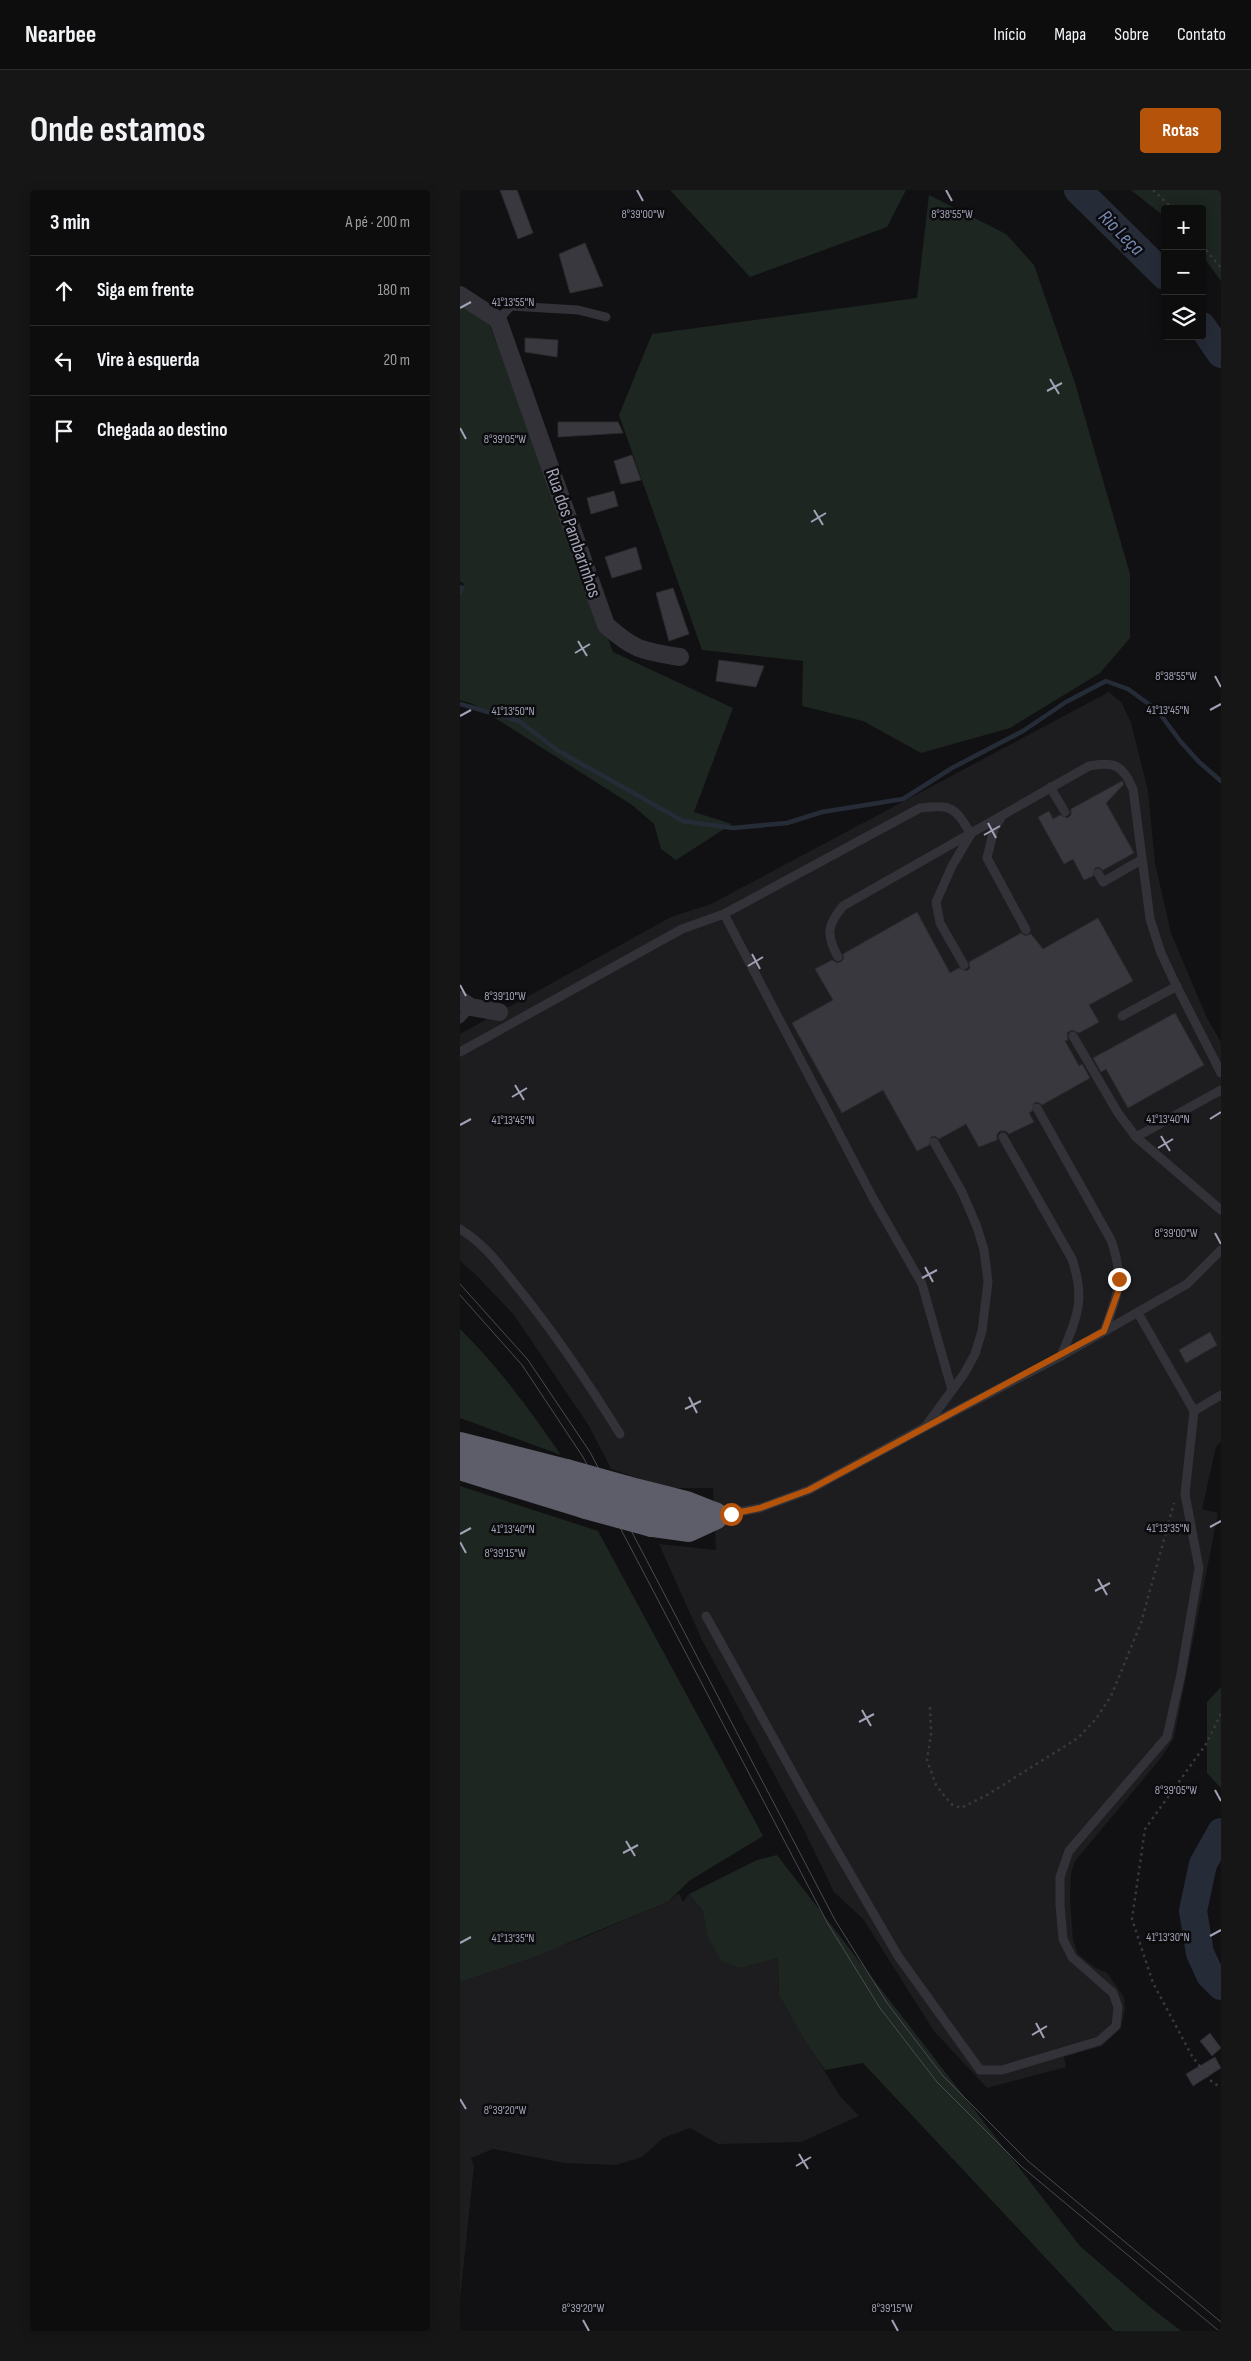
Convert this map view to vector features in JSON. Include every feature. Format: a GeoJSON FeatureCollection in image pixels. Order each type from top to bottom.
{"type":"FeatureCollection","features":[{"type":"Feature","properties":{"kind":"highway"},"geometry":{"type":"LineString","coordinates":[[460,1446],[686,1505],[714,1516]]}},
{"type":"Feature","properties":{"kind":"highway"},"geometry":{"type":"LineString","coordinates":[[460,1466],[586,1505],[652,1522],[688,1528],[714,1516]]}},
{"type":"Feature","properties":{"kind":"street"},"geometry":{"type":"LineString","coordinates":[[460,295],[498,320]]}},
{"type":"Feature","properties":{"kind":"street","name":"Rua dos Pambarinhos"},"geometry":{"type":"LineString","coordinates":[[498,320],[606,625],[639,650],[680,657]]}},
{"type":"Feature","properties":{"kind":"street"},"geometry":{"type":"LineString","coordinates":[[464,1009],[501,1020]]}},
{"type":"Feature","properties":{"kind":"lane"},"geometry":{"type":"LineString","coordinates":[[498,320],[511,306],[578,310],[606,317]]}},
{"type":"Feature","properties":{"kind":"lane"},"geometry":{"type":"LineString","coordinates":[[838,957],[829,940],[830,928],[835,915],[843,906],[971,834],[1003,813],[1089,766],[1103,763],[1115,765],[1127,775],[1134,789],[1141,860],[1150,919],[1161,953],[1221,1072]]}},
{"type":"Feature","properties":{"kind":"lane"},"geometry":{"type":"LineString","coordinates":[[1050,787],[1065,812]]}},
{"type":"Feature","properties":{"kind":"lane"},"geometry":{"type":"LineString","coordinates":[[460,1052],[501,1020],[682,929],[724,914],[920,808],[944,806],[959,815],[971,834]]}},
{"type":"Feature","properties":{"kind":"lane"},"geometry":{"type":"LineString","coordinates":[[1003,813],[994,828],[987,858],[1026,930]]}},
{"type":"Feature","properties":{"kind":"lane"},"geometry":{"type":"LineString","coordinates":[[964,965],[940,923],[936,902],[952,866],[971,834]]}},
{"type":"Feature","properties":{"kind":"lane"},"geometry":{"type":"LineString","coordinates":[[1098,873],[1103,882],[1141,860]]}},
{"type":"Feature","properties":{"kind":"lane"},"geometry":{"type":"LineString","coordinates":[[724,914],[874,1200],[922,1284],[952,1390]]}},
{"type":"Feature","properties":{"kind":"lane"},"geometry":{"type":"LineString","coordinates":[[1122,1016],[1177,986]]}},
{"type":"Feature","properties":{"kind":"lane"},"geometry":{"type":"LineString","coordinates":[[1073,1036],[1118,1113],[1136,1137],[1221,1210]]}},
{"type":"Feature","properties":{"kind":"lane"},"geometry":{"type":"LineString","coordinates":[[1136,1137],[1221,1090]]}},
{"type":"Feature","properties":{"kind":"lane"},"geometry":{"type":"LineString","coordinates":[[1037,1108],[1111,1240],[1118,1260],[1118,1292],[1104,1331]]}},
{"type":"Feature","properties":{"kind":"lane"},"geometry":{"type":"LineString","coordinates":[[1003,1137],[1072,1259],[1077,1276],[1080,1295],[1079,1309],[1061,1356]]}},
{"type":"Feature","properties":{"kind":"lane"},"geometry":{"type":"LineString","coordinates":[[925,1427],[976,1354],[982,1331],[988,1282],[984,1250],[977,1227],[962,1192],[934,1142]]}},
{"type":"Feature","properties":{"kind":"lane"},"geometry":{"type":"LineString","coordinates":[[460,1229],[472,1236],[493,1257],[548,1326],[620,1434]]}},
{"type":"Feature","properties":{"kind":"lane"},"geometry":{"type":"LineString","coordinates":[[714,1516],[760,1508],[809,1490],[1138,1313],[1187,1284],[1221,1250]]}},
{"type":"Feature","properties":{"kind":"lane"},"geometry":{"type":"LineString","coordinates":[[706,1616],[810,1804],[898,1956],[980,2070],[1002,2070],[1099,2042],[1116,2026],[1118,2007],[1113,1993],[1072,1957],[1063,1939],[1060,1876],[1069,1851],[1167,1737],[1181,1674],[1199,1568],[1185,1494],[1194,1411],[1138,1313]]}},
{"type":"Feature","properties":{"kind":"lane"},"geometry":{"type":"LineString","coordinates":[[1194,1411],[1221,1395]]}},
{"type":"Feature","properties":{"kind":"path"},"geometry":{"type":"LineString","coordinates":[[1152,190],[1169,205]]}},
{"type":"Feature","properties":{"kind":"path"},"geometry":{"type":"LineString","coordinates":[[1206,250],[1221,268]]}},
{"type":"Feature","properties":{"kind":"path"},"geometry":{"type":"LineString","coordinates":[[930,1707],[930,1734],[927,1760],[936,1785],[951,1804],[961,1808],[987,1795],[1078,1738],[1096,1719],[1111,1696],[1140,1623],[1174,1502],[1185,1494]]}},
{"type":"Feature","properties":{"kind":"path"},"geometry":{"type":"LineString","coordinates":[[1221,1714],[1206,1744],[1145,1830],[1132,1919],[1154,1983],[1192,2056],[1211,2081],[1221,2088]]}},
{"type":"Feature","properties":{"kind":"shaded area"},"geometry":{"type":"Polygon","coordinates":[[[670,190],[906,190],[887,227],[750,277],[670,190]]]}},
{"type":"Feature","properties":{"kind":"shaded area"},"geometry":{"type":"Polygon","coordinates":[[[1131,190],[1221,190],[1221,281],[1206,260],[1206,205],[1161,205],[1161,214],[1131,190]]]}},
{"type":"Feature","properties":{"kind":"shaded area"},"geometry":{"type":"Polygon","coordinates":[[[929,195],[1006,234],[1034,265],[1075,383],[1130,574],[1130,638],[1100,673],[1010,728],[921,753],[863,721],[802,706],[803,661],[702,650],[619,415],[652,334],[917,298],[929,195]]]}},
{"type":"Feature","properties":{"kind":"shaded area"},"geometry":{"type":"Polygon","coordinates":[[[460,303],[490,326],[613,652],[733,708],[694,812],[732,824],[676,860],[661,849],[654,824],[632,805],[473,704],[460,700],[460,591],[464,584],[460,581],[460,303]]]}},
{"type":"Feature","properties":{"kind":"shaded area"},"geometry":{"type":"Polygon","coordinates":[[[1109,692],[1122,703],[1131,723],[1148,791],[1155,863],[1171,933],[1207,1018],[1221,1042],[1221,1442],[1216,1447],[1202,1509],[1218,1513],[1174,1738],[1161,1758],[1075,1861],[1071,1873],[1070,1898],[1073,1940],[1078,1954],[1094,1967],[1107,1973],[1124,1997],[1125,2009],[1121,2028],[1102,2046],[1064,2057],[1066,2067],[987,2088],[934,2031],[863,1919],[834,1892],[803,1828],[702,1640],[659,1544],[716,1550],[713,1488],[668,1488],[611,1469],[589,1426],[514,1315],[460,1261],[460,1034],[671,917],[711,904],[1109,692]]]}},
{"type":"Feature","properties":{"kind":"shaded area"},"geometry":{"type":"Polygon","coordinates":[[[460,1329],[514,1389],[561,1455],[460,1418],[460,1329]]]}},
{"type":"Feature","properties":{"kind":"shaded area"},"geometry":{"type":"Polygon","coordinates":[[[460,1486],[598,1531],[763,1836],[689,1881],[668,1902],[534,1957],[460,1982],[460,1486]]]}},
{"type":"Feature","properties":{"kind":"shaded area"},"geometry":{"type":"Polygon","coordinates":[[[1221,1687],[1221,1788],[1207,1773],[1207,1702],[1221,1687]]]}},
{"type":"Feature","properties":{"kind":"shaded area"},"geometry":{"type":"Polygon","coordinates":[[[777,1855],[1080,2246],[1150,2307],[1181,2331],[1114,2331],[863,2063],[825,2070],[806,2042],[779,1995],[778,1958],[741,1968],[721,1961],[707,1935],[703,1911],[689,1894],[757,1860],[777,1855]]]}},
{"type":"Feature","properties":{"kind":"shaded area"},"geometry":{"type":"Polygon","coordinates":[[[679,1893],[683,1902],[689,1894],[703,1911],[707,1935],[741,1968],[778,1958],[779,1995],[839,2095],[859,2116],[801,2142],[718,2144],[690,2128],[663,2138],[642,2157],[616,2165],[564,2163],[493,2149],[471,2158],[474,2166],[460,2299],[460,1982],[580,1939],[668,1902],[679,1893]]]}},
{"type":"Feature","properties":{"kind":"building"},"geometry":{"type":"Polygon","coordinates":[[[500,190],[517,190],[533,233],[518,239],[500,190]]]}},
{"type":"Feature","properties":{"kind":"building"},"geometry":{"type":"Polygon","coordinates":[[[585,243],[603,286],[570,293],[559,254],[585,243]]]}},
{"type":"Feature","properties":{"kind":"building"},"geometry":{"type":"Polygon","coordinates":[[[525,338],[558,340],[557,357],[525,352],[525,338]]]}},
{"type":"Feature","properties":{"kind":"building"},"geometry":{"type":"Polygon","coordinates":[[[558,422],[618,422],[623,433],[558,437],[558,422]]]}},
{"type":"Feature","properties":{"kind":"building"},"geometry":{"type":"Polygon","coordinates":[[[632,455],[641,480],[621,484],[614,461],[632,455]]]}},
{"type":"Feature","properties":{"kind":"building"},"geometry":{"type":"Polygon","coordinates":[[[614,491],[618,506],[591,514],[587,498],[614,491]]]}},
{"type":"Feature","properties":{"kind":"building"},"geometry":{"type":"Polygon","coordinates":[[[636,547],[642,569],[612,578],[605,557],[636,547]]]}},
{"type":"Feature","properties":{"kind":"building"},"geometry":{"type":"Polygon","coordinates":[[[673,588],[689,634],[669,641],[656,593],[673,588]]]}},
{"type":"Feature","properties":{"kind":"building"},"geometry":{"type":"Polygon","coordinates":[[[719,660],[764,666],[756,687],[716,681],[719,660]]]}},
{"type":"Feature","properties":{"kind":"building"},"geometry":{"type":"Polygon","coordinates":[[[1122,781],[1124,784],[1106,803],[1134,853],[1103,870],[1099,867],[1095,868],[1093,876],[1084,880],[1073,859],[1064,864],[1038,817],[1049,811],[1053,819],[1060,815],[1068,818],[1071,815],[1071,809],[1122,781]]]}},
{"type":"Feature","properties":{"kind":"building"},"geometry":{"type":"Polygon","coordinates":[[[917,912],[950,973],[959,968],[967,971],[970,968],[969,962],[1021,933],[1025,936],[1031,934],[1043,949],[1098,918],[1133,981],[1089,1005],[1099,1022],[1079,1033],[1072,1030],[1067,1033],[1068,1040],[1065,1041],[1079,1066],[1082,1064],[1090,1078],[1042,1105],[1038,1102],[1034,1103],[1032,1111],[1029,1113],[1034,1122],[1009,1134],[1006,1131],[1000,1131],[997,1134],[997,1140],[979,1147],[966,1124],[939,1139],[935,1136],[931,1137],[929,1145],[917,1151],[883,1090],[842,1113],[792,1023],[833,1000],[815,969],[832,960],[837,963],[841,962],[844,958],[843,954],[917,912]]]}},
{"type":"Feature","properties":{"kind":"building"},"geometry":{"type":"Polygon","coordinates":[[[1175,1013],[1204,1065],[1128,1108],[1106,1069],[1101,1072],[1093,1058],[1175,1013]]]}},
{"type":"Feature","properties":{"kind":"building"},"geometry":{"type":"Polygon","coordinates":[[[1210,1332],[1217,1345],[1186,1363],[1179,1350],[1210,1332]]]}},
{"type":"Feature","properties":{"kind":"building"},"geometry":{"type":"Polygon","coordinates":[[[1210,2033],[1221,2048],[1212,2056],[1200,2041],[1210,2033]]]}},
{"type":"Feature","properties":{"kind":"building"},"geometry":{"type":"Polygon","coordinates":[[[1215,2057],[1221,2068],[1193,2086],[1186,2074],[1215,2057]]]}},
{"type":"Feature","properties":{"kind":"waterway","name":"Rio Leça"},"geometry":{"type":"LineString","coordinates":[[1078,190],[1161,272]]}},
{"type":"Feature","properties":{"kind":"waterway","name":"Rio Leça"},"geometry":{"type":"LineString","coordinates":[[1206,332],[1221,354]]}},
{"type":"Feature","properties":{"kind":"waterway"},"geometry":{"type":"LineString","coordinates":[[460,587],[462,588],[460,592]]}},
{"type":"Feature","properties":{"kind":"waterway"},"geometry":{"type":"LineString","coordinates":[[460,704],[519,721],[557,750],[683,821],[733,828],[787,823],[822,812],[903,799],[952,768],[1023,731],[1066,702],[1106,681],[1128,689],[1157,710],[1199,762],[1221,781]]}},
{"type":"Feature","properties":{"kind":"waterway","name":"Rio Leça"},"geometry":{"type":"LineString","coordinates":[[1221,1832],[1203,1864],[1193,1911],[1200,1953],[1210,1975],[1221,1986]]}},
{"type":"Feature","properties":{"kind":"tram line"},"geometry":{"type":"LineString","coordinates":[[460,1284],[528,1360],[590,1452],[835,1920],[887,2003],[943,2076],[1028,2161],[1221,2322]]}},
{"type":"Feature","properties":{"kind":"tram line"},"geometry":{"type":"LineString","coordinates":[[460,1295],[522,1365],[583,1457],[828,1924],[880,2008],[937,2082],[1022,2167],[1219,2331]]}},
{"type":"Feature","properties":{"kind":"route"},"geometry":{"type":"LineString","coordinates":[[731,1514],[760,1508],[809,1490],[1086,1342],[1104,1331],[1118,1292],[1119,1279]]}}]}
